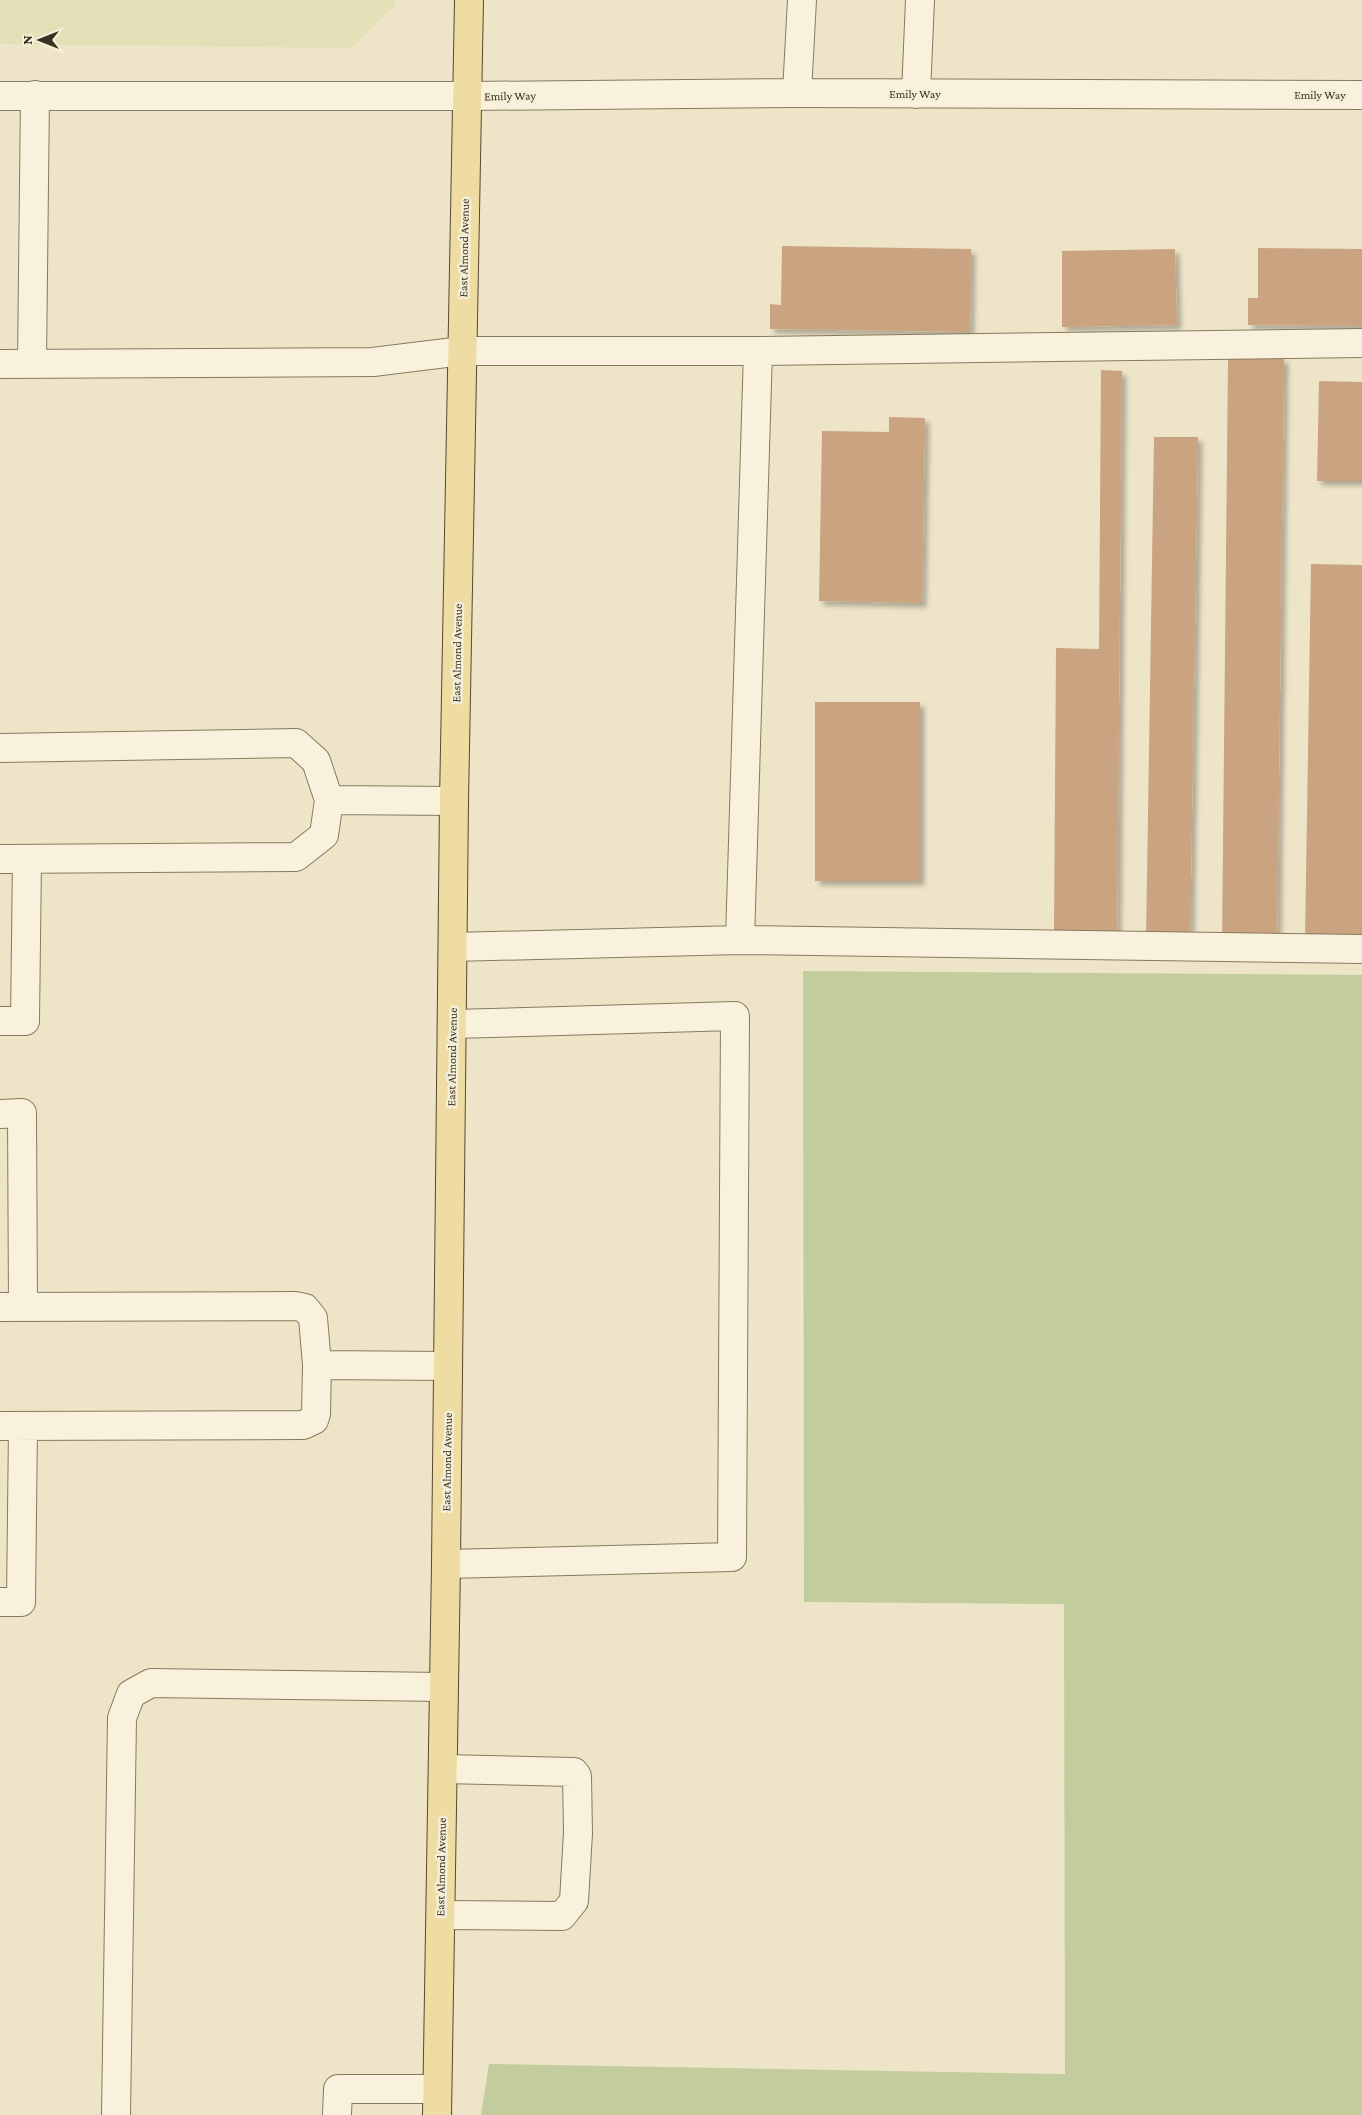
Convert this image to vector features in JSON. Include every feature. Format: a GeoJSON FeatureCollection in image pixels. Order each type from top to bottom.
{"type":"FeatureCollection","features":[{"type":"Feature","properties":{"kind":"main road","name":"East Almond Avenue"},"geometry":{"type":"LineString","coordinates":[[437,2102],[446,1564],[454,801],[469,0]]}},
{"type":"Feature","properties":{"kind":"street"},"geometry":{"type":"LineString","coordinates":[[797,93],[802,0]]}},
{"type":"Feature","properties":{"kind":"street"},"geometry":{"type":"LineString","coordinates":[[916,94],[920,0]]}},
{"type":"Feature","properties":{"kind":"street","name":"Emily Way"},"geometry":{"type":"LineString","coordinates":[[0,96],[468,96],[797,93],[1362,95]]}},
{"type":"Feature","properties":{"kind":"street"},"geometry":{"type":"LineString","coordinates":[[32,363],[35,95]]}},
{"type":"Feature","properties":{"kind":"street"},"geometry":{"type":"LineString","coordinates":[[0,364],[373,362],[462,352],[1362,343]]}},
{"type":"Feature","properties":{"kind":"street"},"geometry":{"type":"LineString","coordinates":[[740,940],[758,350]]}},
{"type":"Feature","properties":{"kind":"street"},"geometry":{"type":"LineString","coordinates":[[0,748],[296,743],[316,761],[328,800],[324,835],[296,857],[0,859]]}},
{"type":"Feature","properties":{"kind":"street"},"geometry":{"type":"LineString","coordinates":[[328,800],[454,801]]}},
{"type":"Feature","properties":{"kind":"street"},"geometry":{"type":"LineString","coordinates":[[0,1021],[25,1021],[27,859]]}},
{"type":"Feature","properties":{"kind":"street"},"geometry":{"type":"LineString","coordinates":[[453,947],[740,940],[1362,949]]}},
{"type":"Feature","properties":{"kind":"street"},"geometry":{"type":"LineString","coordinates":[[446,1564],[732,1557],[735,1016],[453,1024]]}},
{"type":"Feature","properties":{"kind":"street"},"geometry":{"type":"LineString","coordinates":[[0,1114],[22,1114],[12,1307],[295,1306],[305,1308],[313,1318],[317,1365],[316,1414],[314,1420],[303,1425],[12,1426],[21,1602],[0,1602]]}},
{"type":"Feature","properties":{"kind":"street"},"geometry":{"type":"LineString","coordinates":[[317,1365],[448,1366]]}},
{"type":"Feature","properties":{"kind":"street"},"geometry":{"type":"LineString","coordinates":[[116,2115],[122,1718],[131,1694],[151,1683],[443,1687]]}},
{"type":"Feature","properties":{"kind":"street"},"geometry":{"type":"LineString","coordinates":[[441,1915],[562,1916],[574,1901],[578,1833],[577,1776],[574,1772],[443,1769]]}},
{"type":"Feature","properties":{"kind":"street"},"geometry":{"type":"LineString","coordinates":[[337,2115],[338,2088],[437,2102]]}},
{"type":"Feature","properties":{"kind":"shaded area"},"geometry":{"type":"Polygon","coordinates":[[[0,0],[395,0],[395,5],[352,48],[0,44],[0,0]]]}},
{"type":"Feature","properties":{"kind":"green space"},"geometry":{"type":"Polygon","coordinates":[[[803,971],[1362,975],[1362,2115],[481,2115],[489,2064],[1065,2074],[1064,1604],[804,1602],[803,971]]]}},
{"type":"Feature","properties":{"kind":"building"},"geometry":{"type":"Polygon","coordinates":[[[782,246],[971,249],[970,332],[770,329],[770,304],[781,305],[782,246]]]}},
{"type":"Feature","properties":{"kind":"building"},"geometry":{"type":"Polygon","coordinates":[[[1258,248],[1362,249],[1362,326],[1248,325],[1248,298],[1258,298],[1258,248]]]}},
{"type":"Feature","properties":{"kind":"building"},"geometry":{"type":"Polygon","coordinates":[[[1175,249],[1177,325],[1062,327],[1062,251],[1175,249]]]}},
{"type":"Feature","properties":{"kind":"building"},"geometry":{"type":"Polygon","coordinates":[[[1228,358],[1284,358],[1277,945],[1222,944],[1228,358]]]}},
{"type":"Feature","properties":{"kind":"building"},"geometry":{"type":"Polygon","coordinates":[[[1101,370],[1122,371],[1117,932],[1054,931],[1056,648],[1099,649],[1101,370]]]}},
{"type":"Feature","properties":{"kind":"building"},"geometry":{"type":"Polygon","coordinates":[[[1319,381],[1362,382],[1362,481],[1317,481],[1319,381]]]}},
{"type":"Feature","properties":{"kind":"building"},"geometry":{"type":"Polygon","coordinates":[[[889,417],[925,418],[922,603],[819,601],[822,431],[889,432],[889,417]]]}},
{"type":"Feature","properties":{"kind":"building"},"geometry":{"type":"Polygon","coordinates":[[[1154,437],[1198,437],[1190,941],[1146,940],[1154,437]]]}},
{"type":"Feature","properties":{"kind":"building"},"geometry":{"type":"Polygon","coordinates":[[[1311,564],[1362,565],[1362,941],[1305,940],[1311,564]]]}},
{"type":"Feature","properties":{"kind":"building"},"geometry":{"type":"Polygon","coordinates":[[[815,702],[920,702],[920,881],[815,881],[815,702]]]}}]}
